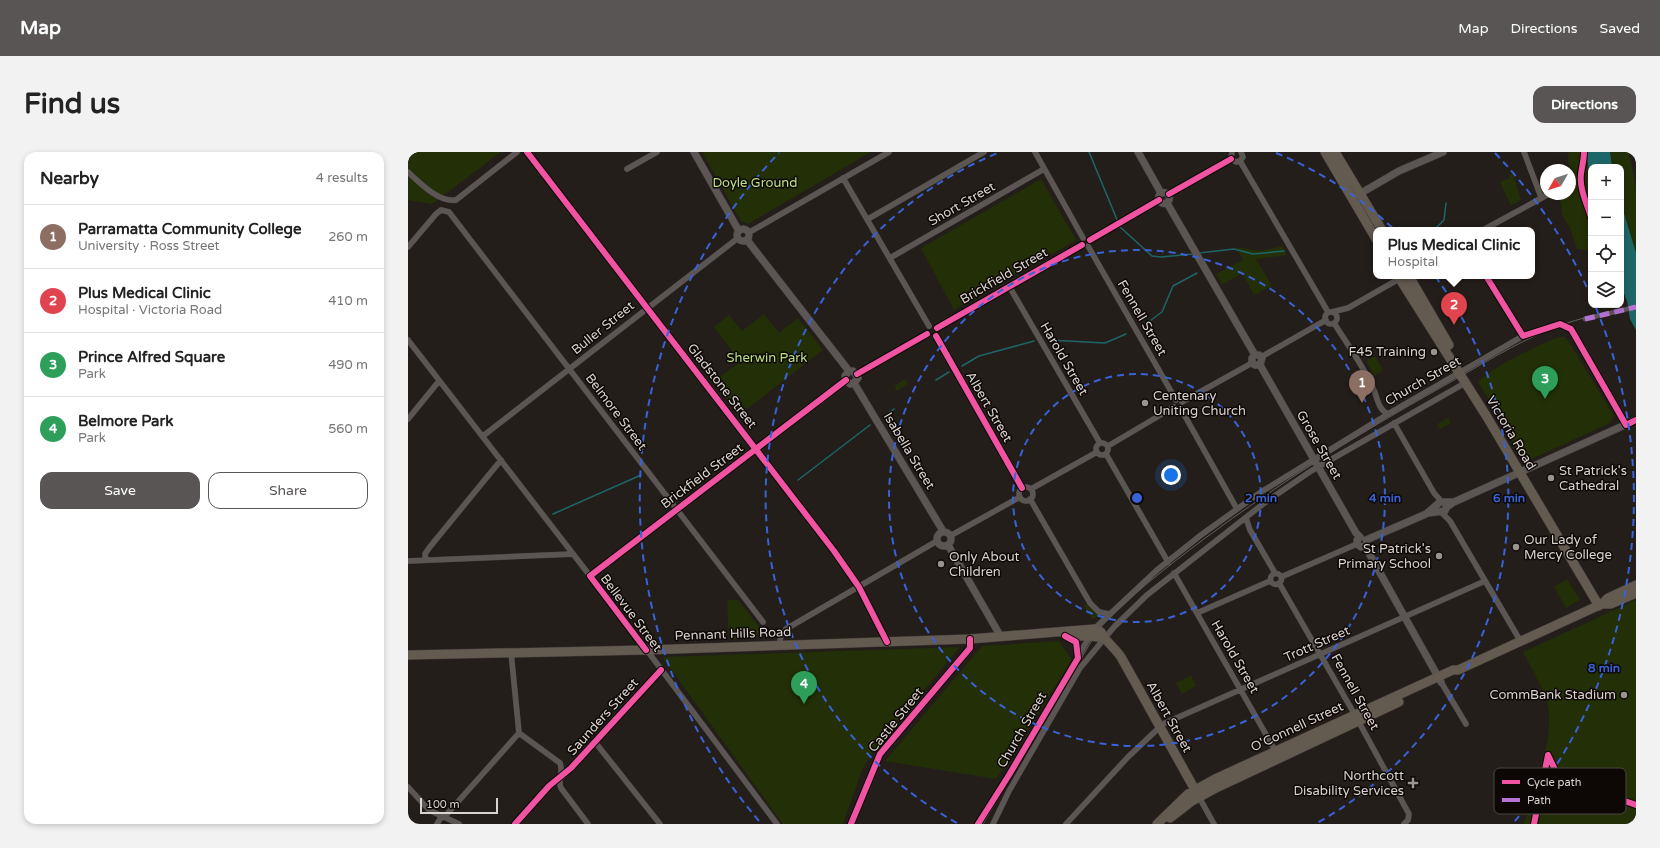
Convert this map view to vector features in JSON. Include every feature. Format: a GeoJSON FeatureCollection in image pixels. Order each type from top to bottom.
{"type":"FeatureCollection","features":[{"type":"Feature","properties":{"kind":"main road"},"geometry":{"type":"LineString","coordinates":[[1325,152],[1380,227]]}},
{"type":"Feature","properties":{"kind":"main road"},"geometry":{"type":"LineString","coordinates":[[1335,152],[1373,233]]}},
{"type":"Feature","properties":{"kind":"main road","name":"Victoria Road"},"geometry":{"type":"LineString","coordinates":[[1399,279],[1461,371],[1465,382],[1522,472]]}},
{"type":"Feature","properties":{"kind":"main road","name":"Victoria Road"},"geometry":{"type":"LineString","coordinates":[[1411,279],[1461,371],[1601,605]]}},
{"type":"Feature","properties":{"kind":"main road","name":"O'Connell Street"},"geometry":{"type":"LineString","coordinates":[[1601,605],[1608,598],[1636,585]]}},
{"type":"Feature","properties":{"kind":"main road","name":"O'Connell Street"},"geometry":{"type":"LineString","coordinates":[[1158,824],[1176,805],[1197,794],[1440,679],[1453,670],[1458,670],[1601,605],[1611,604],[1636,593]]}},
{"type":"Feature","properties":{"kind":"main road","name":"Pennant Hills Road"},"geometry":{"type":"LineString","coordinates":[[408,655],[646,650],[970,639],[1062,634],[1065,630],[1092,632],[1104,638]]}},
{"type":"Feature","properties":{"kind":"main road","name":"Albert Street"},"geometry":{"type":"LineString","coordinates":[[1104,638],[1112,645],[1121,657],[1197,794]]}},
{"type":"Feature","properties":{"kind":"main road","name":"O'Connell Street"},"geometry":{"type":"LineString","coordinates":[[1165,824],[1197,794],[1217,778],[1357,718]]}},
{"type":"Feature","properties":{"kind":"street"},"geometry":{"type":"LineString","coordinates":[[408,172],[441,198],[449,201],[456,200],[517,152]]}},
{"type":"Feature","properties":{"kind":"street","name":"Gladstone Street"},"geometry":{"type":"LineString","coordinates":[[527,152],[834,551],[859,587],[887,642]]}},
{"type":"Feature","properties":{"kind":"street"},"geometry":{"type":"LineString","coordinates":[[627,169],[656,152]]}},
{"type":"Feature","properties":{"kind":"street"},"geometry":{"type":"LineString","coordinates":[[694,152],[738,234],[744,230],[849,371],[853,371],[857,374]]}},
{"type":"Feature","properties":{"kind":"street"},"geometry":{"type":"LineString","coordinates":[[748,236],[843,178],[889,152]]}},
{"type":"Feature","properties":{"kind":"street"},"geometry":{"type":"LineString","coordinates":[[868,219],[984,152]]}},
{"type":"Feature","properties":{"kind":"street"},"geometry":{"type":"LineString","coordinates":[[1034,152],[1083,238],[1081,241],[1082,245],[1088,246],[1090,240],[1163,196],[1231,159]]}},
{"type":"Feature","properties":{"kind":"street"},"geometry":{"type":"LineString","coordinates":[[1138,152],[1163,196],[1162,203],[1167,203],[1258,356]]}},
{"type":"Feature","properties":{"kind":"street"},"geometry":{"type":"LineString","coordinates":[[1231,159],[1232,152]]}},
{"type":"Feature","properties":{"kind":"street"},"geometry":{"type":"LineString","coordinates":[[1240,161],[1243,157],[1242,152]]}},
{"type":"Feature","properties":{"kind":"street"},"geometry":{"type":"LineString","coordinates":[[1356,196],[1399,171],[1443,152]]}},
{"type":"Feature","properties":{"kind":"street"},"geometry":{"type":"LineString","coordinates":[[1524,152],[1540,194]]}},
{"type":"Feature","properties":{"kind":"street"},"geometry":{"type":"LineString","coordinates":[[1231,159],[1234,162],[1240,161]]}},
{"type":"Feature","properties":{"kind":"street"},"geometry":{"type":"LineString","coordinates":[[1240,161],[1336,320],[1374,389],[1375,396],[1383,410],[1388,414]]}},
{"type":"Feature","properties":{"kind":"street","name":"Short Street"},"geometry":{"type":"LineString","coordinates":[[890,258],[1044,170]]}},
{"type":"Feature","properties":{"kind":"street"},"geometry":{"type":"LineString","coordinates":[[843,178],[929,326]]}},
{"type":"Feature","properties":{"kind":"street"},"geometry":{"type":"LineString","coordinates":[[1488,227],[1540,198]]}},
{"type":"Feature","properties":{"kind":"street","name":"Belmore Street"},"geometry":{"type":"LineString","coordinates":[[408,247],[441,210],[449,212],[452,215],[763,622]]}},
{"type":"Feature","properties":{"kind":"street","name":"Buller Street"},"geometry":{"type":"LineString","coordinates":[[483,436],[570,370],[738,234]]}},
{"type":"Feature","properties":{"kind":"street"},"geometry":{"type":"LineString","coordinates":[[1083,238],[1086,237],[1090,240]]}},
{"type":"Feature","properties":{"kind":"street","name":"Brickfield Street"},"geometry":{"type":"LineString","coordinates":[[937,328],[1082,245]]}},
{"type":"Feature","properties":{"kind":"street","name":"Fennell Street"},"geometry":{"type":"LineString","coordinates":[[1088,246],[1179,401]]}},
{"type":"Feature","properties":{"kind":"street"},"geometry":{"type":"LineString","coordinates":[[1326,320],[1330,323],[1336,320],[1348,308],[1395,279]]}},
{"type":"Feature","properties":{"kind":"street"},"geometry":{"type":"LineString","coordinates":[[1488,279],[1523,336]]}},
{"type":"Feature","properties":{"kind":"street","name":"Harold Street"},"geometry":{"type":"LineString","coordinates":[[1009,286],[1100,443]]}},
{"type":"Feature","properties":{"kind":"street"},"geometry":{"type":"LineString","coordinates":[[1585,320],[1636,307]]}},
{"type":"Feature","properties":{"kind":"street"},"geometry":{"type":"LineString","coordinates":[[1326,320],[1326,315],[1330,312],[1348,308]]}},
{"type":"Feature","properties":{"kind":"street"},"geometry":{"type":"LineString","coordinates":[[1108,446],[1174,407],[1174,404],[1179,401],[1256,364],[1252,358],[1326,320]]}},
{"type":"Feature","properties":{"kind":"street","name":"Church Street"},"geometry":{"type":"LineString","coordinates":[[978,824],[1009,775],[1092,632],[1109,614],[1168,562],[1237,509],[1388,414],[1523,336],[1560,324],[1571,329],[1626,425]]}},
{"type":"Feature","properties":{"kind":"street"},"geometry":{"type":"LineString","coordinates":[[927,334],[930,337],[936,336],[938,333],[937,328],[934,326],[929,326]]}},
{"type":"Feature","properties":{"kind":"street"},"geometry":{"type":"LineString","coordinates":[[927,334],[926,331],[929,326]]}},
{"type":"Feature","properties":{"kind":"street"},"geometry":{"type":"LineString","coordinates":[[857,374],[927,334]]}},
{"type":"Feature","properties":{"kind":"street","name":"Albert Street"},"geometry":{"type":"LineString","coordinates":[[936,336],[1022,488]]}},
{"type":"Feature","properties":{"kind":"street","name":"Bellevue Street"},"geometry":{"type":"LineString","coordinates":[[408,340],[590,576],[777,824]]}},
{"type":"Feature","properties":{"kind":"street","name":"Grose Street"},"geometry":{"type":"LineString","coordinates":[[1256,364],[1362,542],[1440,679]]}},
{"type":"Feature","properties":{"kind":"street"},"geometry":{"type":"LineString","coordinates":[[849,371],[845,376],[846,380],[850,384],[854,383],[858,378],[857,374]]}},
{"type":"Feature","properties":{"kind":"street","name":"Brickfield Street"},"geometry":{"type":"LineString","coordinates":[[590,576],[846,380]]}},
{"type":"Feature","properties":{"kind":"street"},"geometry":{"type":"LineString","coordinates":[[408,419],[439,381]]}},
{"type":"Feature","properties":{"kind":"street","name":"Church Street"},"geometry":{"type":"LineString","coordinates":[[993,824],[1011,786],[1080,668],[1104,638],[1147,594],[1272,497],[1318,467],[1465,382]]}},
{"type":"Feature","properties":{"kind":"street","name":"Isabella Street"},"geometry":{"type":"LineString","coordinates":[[854,383],[943,532]]}},
{"type":"Feature","properties":{"kind":"street"},"geometry":{"type":"LineString","coordinates":[[1179,401],[1181,409],[1237,509]]}},
{"type":"Feature","properties":{"kind":"street"},"geometry":{"type":"LineString","coordinates":[[1174,407],[1176,409],[1181,409]]}},
{"type":"Feature","properties":{"kind":"street"},"geometry":{"type":"LineString","coordinates":[[1270,581],[1274,584],[1279,583],[1281,577],[1522,472],[1636,420]]}},
{"type":"Feature","properties":{"kind":"street"},"geometry":{"type":"LineString","coordinates":[[1394,423],[1521,642]]}},
{"type":"Feature","properties":{"kind":"street"},"geometry":{"type":"LineString","coordinates":[[1097,452],[1096,447],[1100,443],[1104,443],[1108,446]]}},
{"type":"Feature","properties":{"kind":"street"},"geometry":{"type":"LineString","coordinates":[[1106,454],[1108,451],[1108,446]]}},
{"type":"Feature","properties":{"kind":"street"},"geometry":{"type":"LineString","coordinates":[[1097,452],[1101,455],[1106,454]]}},
{"type":"Feature","properties":{"kind":"street"},"geometry":{"type":"LineString","coordinates":[[1020,497],[1019,492],[1022,488],[1026,487],[1031,489],[1097,452]]}},
{"type":"Feature","properties":{"kind":"street"},"geometry":{"type":"LineString","coordinates":[[1106,454],[1168,562]]}},
{"type":"Feature","properties":{"kind":"street"},"geometry":{"type":"LineString","coordinates":[[426,560],[425,554],[429,548],[501,460]]}},
{"type":"Feature","properties":{"kind":"street"},"geometry":{"type":"LineString","coordinates":[[1031,489],[1032,494],[1030,499],[1087,599],[1099,612],[1109,614]]}},
{"type":"Feature","properties":{"kind":"street"},"geometry":{"type":"LineString","coordinates":[[1020,497],[1024,500],[1030,499]]}},
{"type":"Feature","properties":{"kind":"street"},"geometry":{"type":"LineString","coordinates":[[950,536],[1020,497]]}},
{"type":"Feature","properties":{"kind":"street"},"geometry":{"type":"LineString","coordinates":[[1246,518],[1247,525],[1253,536],[1275,573],[1281,577]]}},
{"type":"Feature","properties":{"kind":"street"},"geometry":{"type":"LineString","coordinates":[[937,541],[938,534],[947,532],[950,536],[950,542],[948,545]]}},
{"type":"Feature","properties":{"kind":"street"},"geometry":{"type":"LineString","coordinates":[[779,645],[781,636],[786,629],[937,541]]}},
{"type":"Feature","properties":{"kind":"street"},"geometry":{"type":"LineString","coordinates":[[937,541],[940,545],[948,545]]}},
{"type":"Feature","properties":{"kind":"street"},"geometry":{"type":"LineString","coordinates":[[948,545],[1001,637]]}},
{"type":"Feature","properties":{"kind":"street"},"geometry":{"type":"LineString","coordinates":[[408,561],[573,554]]}},
{"type":"Feature","properties":{"kind":"street","name":"Harold Street"},"geometry":{"type":"LineString","coordinates":[[1174,573],[1276,752]]}},
{"type":"Feature","properties":{"kind":"street"},"geometry":{"type":"LineString","coordinates":[[1197,614],[1270,581],[1270,577],[1275,573]]}},
{"type":"Feature","properties":{"kind":"street","name":"Trott Street"},"geometry":{"type":"LineString","coordinates":[[1159,727],[1485,580]]}},
{"type":"Feature","properties":{"kind":"street","name":"Fennell Street"},"geometry":{"type":"LineString","coordinates":[[1279,583],[1321,654],[1409,814],[1408,820],[1404,824]]}},
{"type":"Feature","properties":{"kind":"street"},"geometry":{"type":"LineString","coordinates":[[1062,634],[1073,639],[1077,644],[1078,658]]}},
{"type":"Feature","properties":{"kind":"street","name":"Castle Street"},"geometry":{"type":"LineString","coordinates":[[851,824],[880,754],[970,648],[970,639]]}},
{"type":"Feature","properties":{"kind":"street"},"geometry":{"type":"LineString","coordinates":[[437,824],[519,734],[511,652]]}},
{"type":"Feature","properties":{"kind":"street","name":"Saunders Street"},"geometry":{"type":"LineString","coordinates":[[560,779],[661,670]]}},
{"type":"Feature","properties":{"kind":"street"},"geometry":{"type":"LineString","coordinates":[[1440,679],[1466,724]]}},
{"type":"Feature","properties":{"kind":"street"},"geometry":{"type":"LineString","coordinates":[[1066,824],[1159,727]]}},
{"type":"Feature","properties":{"kind":"street"},"geometry":{"type":"LineString","coordinates":[[519,734],[560,763],[562,768],[560,779],[561,788],[588,824]]}},
{"type":"Feature","properties":{"kind":"street"},"geometry":{"type":"LineString","coordinates":[[595,742],[660,824]]}},
{"type":"Feature","properties":{"kind":"street"},"geometry":{"type":"LineString","coordinates":[[408,787],[430,810],[459,824]]}},
{"type":"Feature","properties":{"kind":"street","name":"Albert Street"},"geometry":{"type":"LineString","coordinates":[[1197,794],[1214,824]]}},
{"type":"Feature","properties":{"kind":"green space"},"geometry":{"type":"Polygon","coordinates":[[[408,152],[501,152],[432,204],[408,200],[408,152]]]}},
{"type":"Feature","properties":{"kind":"green space","name":"Doyle Ground"},"geometry":{"type":"Polygon","coordinates":[[[702,152],[871,152],[748,224],[741,221],[702,152]]]}},
{"type":"Feature","properties":{"kind":"green space"},"geometry":{"type":"Polygon","coordinates":[[[1568,152],[1586,152],[1588,164],[1588,251],[1577,249],[1570,228],[1563,217],[1560,200],[1576,200],[1576,164],[1569,164],[1568,152]]]}},
{"type":"Feature","properties":{"kind":"green space"},"geometry":{"type":"Polygon","coordinates":[[[1610,152],[1629,152],[1636,188],[1636,253],[1624,213],[1624,164],[1612,164],[1610,152]]]}},
{"type":"Feature","properties":{"kind":"green space"},"geometry":{"type":"Polygon","coordinates":[[[1513,174],[1521,200],[1511,206],[1500,182],[1510,178],[1509,175],[1513,174]]]}},
{"type":"Feature","properties":{"kind":"green space"},"geometry":{"type":"Polygon","coordinates":[[[1041,179],[1076,240],[954,310],[921,248],[1041,179]]]}},
{"type":"Feature","properties":{"kind":"green space"},"geometry":{"type":"Polygon","coordinates":[[[1282,246],[1287,255],[1256,259],[1272,286],[1254,295],[1242,273],[1222,285],[1216,274],[1243,260],[1236,247],[1260,251],[1282,246]]]}},
{"type":"Feature","properties":{"kind":"green space","name":"Sherwin Park"},"geometry":{"type":"Polygon","coordinates":[[[764,314],[779,333],[798,318],[823,350],[739,415],[713,382],[740,362],[714,327],[729,315],[742,331],[764,314]]]}},
{"type":"Feature","properties":{"kind":"green space"},"geometry":{"type":"Polygon","coordinates":[[[1559,337],[1565,337],[1569,342],[1614,416],[1610,423],[1527,461],[1523,460],[1478,382],[1505,362],[1559,337]]]}},
{"type":"Feature","properties":{"kind":"green space"},"geometry":{"type":"Polygon","coordinates":[[[1375,356],[1383,370],[1374,376],[1366,361],[1375,356]]]}},
{"type":"Feature","properties":{"kind":"green space"},"geometry":{"type":"Polygon","coordinates":[[[905,379],[908,384],[897,391],[894,386],[905,379]]]}},
{"type":"Feature","properties":{"kind":"green space"},"geometry":{"type":"Polygon","coordinates":[[[1448,418],[1451,423],[1440,429],[1437,424],[1448,418]]]}},
{"type":"Feature","properties":{"kind":"green space"},"geometry":{"type":"Polygon","coordinates":[[[1567,579],[1580,600],[1566,608],[1554,587],[1567,579]]]}},
{"type":"Feature","properties":{"kind":"green space"},"geometry":{"type":"Polygon","coordinates":[[[727,600],[738,600],[763,632],[752,638],[729,639],[727,600]]]}},
{"type":"Feature","properties":{"kind":"green space"},"geometry":{"type":"Polygon","coordinates":[[[1636,600],[1636,824],[1524,824],[1527,814],[1626,814],[1626,768],[1542,768],[1549,730],[1547,702],[1523,652],[1636,600]]]}},
{"type":"Feature","properties":{"kind":"green space"},"geometry":{"type":"Polygon","coordinates":[[[1087,604],[1099,614],[1093,620],[1084,606],[1087,604]]]}},
{"type":"Feature","properties":{"kind":"green space"},"geometry":{"type":"Polygon","coordinates":[[[1059,641],[1072,660],[996,779],[885,761],[982,646],[1059,641]]]}},
{"type":"Feature","properties":{"kind":"green space"},"geometry":{"type":"Polygon","coordinates":[[[960,647],[873,751],[862,770],[843,824],[783,824],[662,657],[960,647]]]}},
{"type":"Feature","properties":{"kind":"green space"},"geometry":{"type":"Polygon","coordinates":[[[1191,675],[1196,686],[1182,694],[1176,683],[1191,675]]]}},
{"type":"Feature","properties":{"kind":"water"},"geometry":{"type":"Polygon","coordinates":[[[1586,152],[1610,152],[1612,164],[1588,164],[1586,152]]]}},
{"type":"Feature","properties":{"kind":"water"},"geometry":{"type":"Polygon","coordinates":[[[1624,213],[1636,253],[1636,330],[1630,319],[1627,301],[1624,294],[1624,213]]]}},
{"type":"Feature","properties":{"kind":"waterway"},"geometry":{"type":"LineString","coordinates":[[1089,152],[1118,222]]}},
{"type":"Feature","properties":{"kind":"waterway"},"geometry":{"type":"LineString","coordinates":[[1437,227],[1444,220],[1446,203]]}},
{"type":"Feature","properties":{"kind":"waterway"},"geometry":{"type":"LineString","coordinates":[[1119,226],[1152,256],[1161,257],[1193,254]]}},
{"type":"Feature","properties":{"kind":"waterway"},"geometry":{"type":"LineString","coordinates":[[1199,253],[1234,249],[1253,254],[1284,251]]}},
{"type":"Feature","properties":{"kind":"waterway"},"geometry":{"type":"LineString","coordinates":[[1143,326],[1162,312],[1173,286],[1197,273]]}},
{"type":"Feature","properties":{"kind":"waterway"},"geometry":{"type":"LineString","coordinates":[[1049,340],[1105,343],[1126,334]]}},
{"type":"Feature","properties":{"kind":"waterway"},"geometry":{"type":"LineString","coordinates":[[962,366],[979,356],[1034,341]]}},
{"type":"Feature","properties":{"kind":"waterway"},"geometry":{"type":"LineString","coordinates":[[936,380],[949,372]]}},
{"type":"Feature","properties":{"kind":"waterway"},"geometry":{"type":"LineString","coordinates":[[886,415],[894,409]]}},
{"type":"Feature","properties":{"kind":"waterway"},"geometry":{"type":"LineString","coordinates":[[798,480],[870,425]]}},
{"type":"Feature","properties":{"kind":"waterway"},"geometry":{"type":"LineString","coordinates":[[553,514],[641,475]]}},
{"type":"Feature","properties":{"kind":"tram line"},"geometry":{"type":"LineString","coordinates":[[983,824],[1098,630],[1136,593],[1163,571],[1232,518],[1319,460],[1379,423],[1497,355],[1541,333],[1566,323],[1636,306]]}},
{"type":"Feature","properties":{"kind":"marked path"},"geometry":{"type":"LineString","coordinates":[[1585,319],[1636,307]]}},
{"type":"Feature","properties":{"kind":"cycle path"},"geometry":{"type":"LineString","coordinates":[[527,152],[834,551],[859,587],[887,642]]}},
{"type":"Feature","properties":{"kind":"cycle path"},"geometry":{"type":"LineString","coordinates":[[1584,152],[1581,185],[1588,208]]}},
{"type":"Feature","properties":{"kind":"cycle path"},"geometry":{"type":"LineString","coordinates":[[1169,194],[1231,159]]}},
{"type":"Feature","properties":{"kind":"cycle path"},"geometry":{"type":"LineString","coordinates":[[1090,240],[1159,200]]}},
{"type":"Feature","properties":{"kind":"cycle path"},"geometry":{"type":"LineString","coordinates":[[937,328],[1082,245]]}},
{"type":"Feature","properties":{"kind":"cycle path"},"geometry":{"type":"LineString","coordinates":[[1488,279],[1523,336],[1560,324],[1571,329],[1626,425],[1636,420]]}},
{"type":"Feature","properties":{"kind":"cycle path"},"geometry":{"type":"LineString","coordinates":[[857,374],[927,334]]}},
{"type":"Feature","properties":{"kind":"cycle path"},"geometry":{"type":"LineString","coordinates":[[936,336],[1022,488]]}},
{"type":"Feature","properties":{"kind":"cycle path"},"geometry":{"type":"LineString","coordinates":[[646,650],[590,576],[846,380]]}},
{"type":"Feature","properties":{"kind":"cycle path"},"geometry":{"type":"LineString","coordinates":[[978,824],[1009,775],[1078,658],[1076,642],[1065,636]]}},
{"type":"Feature","properties":{"kind":"cycle path"},"geometry":{"type":"LineString","coordinates":[[851,824],[880,754],[970,648],[970,639]]}},
{"type":"Feature","properties":{"kind":"cycle path"},"geometry":{"type":"LineString","coordinates":[[515,824],[549,786],[571,768],[661,670]]}},
{"type":"Feature","properties":{"kind":"cycle path"},"geometry":{"type":"LineString","coordinates":[[1548,755],[1554,768]]}},
{"type":"Feature","properties":{"kind":"cycle path"},"geometry":{"type":"LineString","coordinates":[[1545,768],[1548,755]]}},
{"type":"Feature","properties":{"kind":"cycle path"},"geometry":{"type":"LineString","coordinates":[[1626,801],[1636,805]]}},
{"type":"Feature","properties":{"kind":"cycle path"},"geometry":{"type":"LineString","coordinates":[[1534,824],[1536,814]]}},
{"type":"Feature","properties":{"kind":"place","name":"Plus Medical Clinic"},"geometry":{"type":"Point","coordinates":[1454,325]}},
{"type":"Feature","properties":{"kind":"place","name":"F45 Training"},"geometry":{"type":"Point","coordinates":[1434,352]}},
{"type":"Feature","properties":{"kind":"place","name":"Prince Alfred Square"},"geometry":{"type":"Point","coordinates":[1545,399]}},
{"type":"Feature","properties":{"kind":"place","name":"Centenary Uniting Church"},"geometry":{"type":"Point","coordinates":[1145,403]}},
{"type":"Feature","properties":{"kind":"place","name":"Parramatta Community College"},"geometry":{"type":"Point","coordinates":[1362,403]}},
{"type":"Feature","properties":{"kind":"place","name":"St Patrick's Cathedral"},"geometry":{"type":"Point","coordinates":[1551,478]}},
{"type":"Feature","properties":{"kind":"place","name":"Our Lady of Mercy College"},"geometry":{"type":"Point","coordinates":[1516,547]}},
{"type":"Feature","properties":{"kind":"place","name":"St Patrick's Primary School"},"geometry":{"type":"Point","coordinates":[1439,556]}},
{"type":"Feature","properties":{"kind":"place","name":"Only About Children"},"geometry":{"type":"Point","coordinates":[941,564]}},
{"type":"Feature","properties":{"kind":"place","name":"CommBank Stadium"},"geometry":{"type":"Point","coordinates":[1624,695]}},
{"type":"Feature","properties":{"kind":"place","name":"Belmore Park"},"geometry":{"type":"Point","coordinates":[804,704]}},
{"type":"Feature","properties":{"kind":"place","name":"Northcott Disability Services"},"geometry":{"type":"Point","coordinates":[1413,783]}}]}
